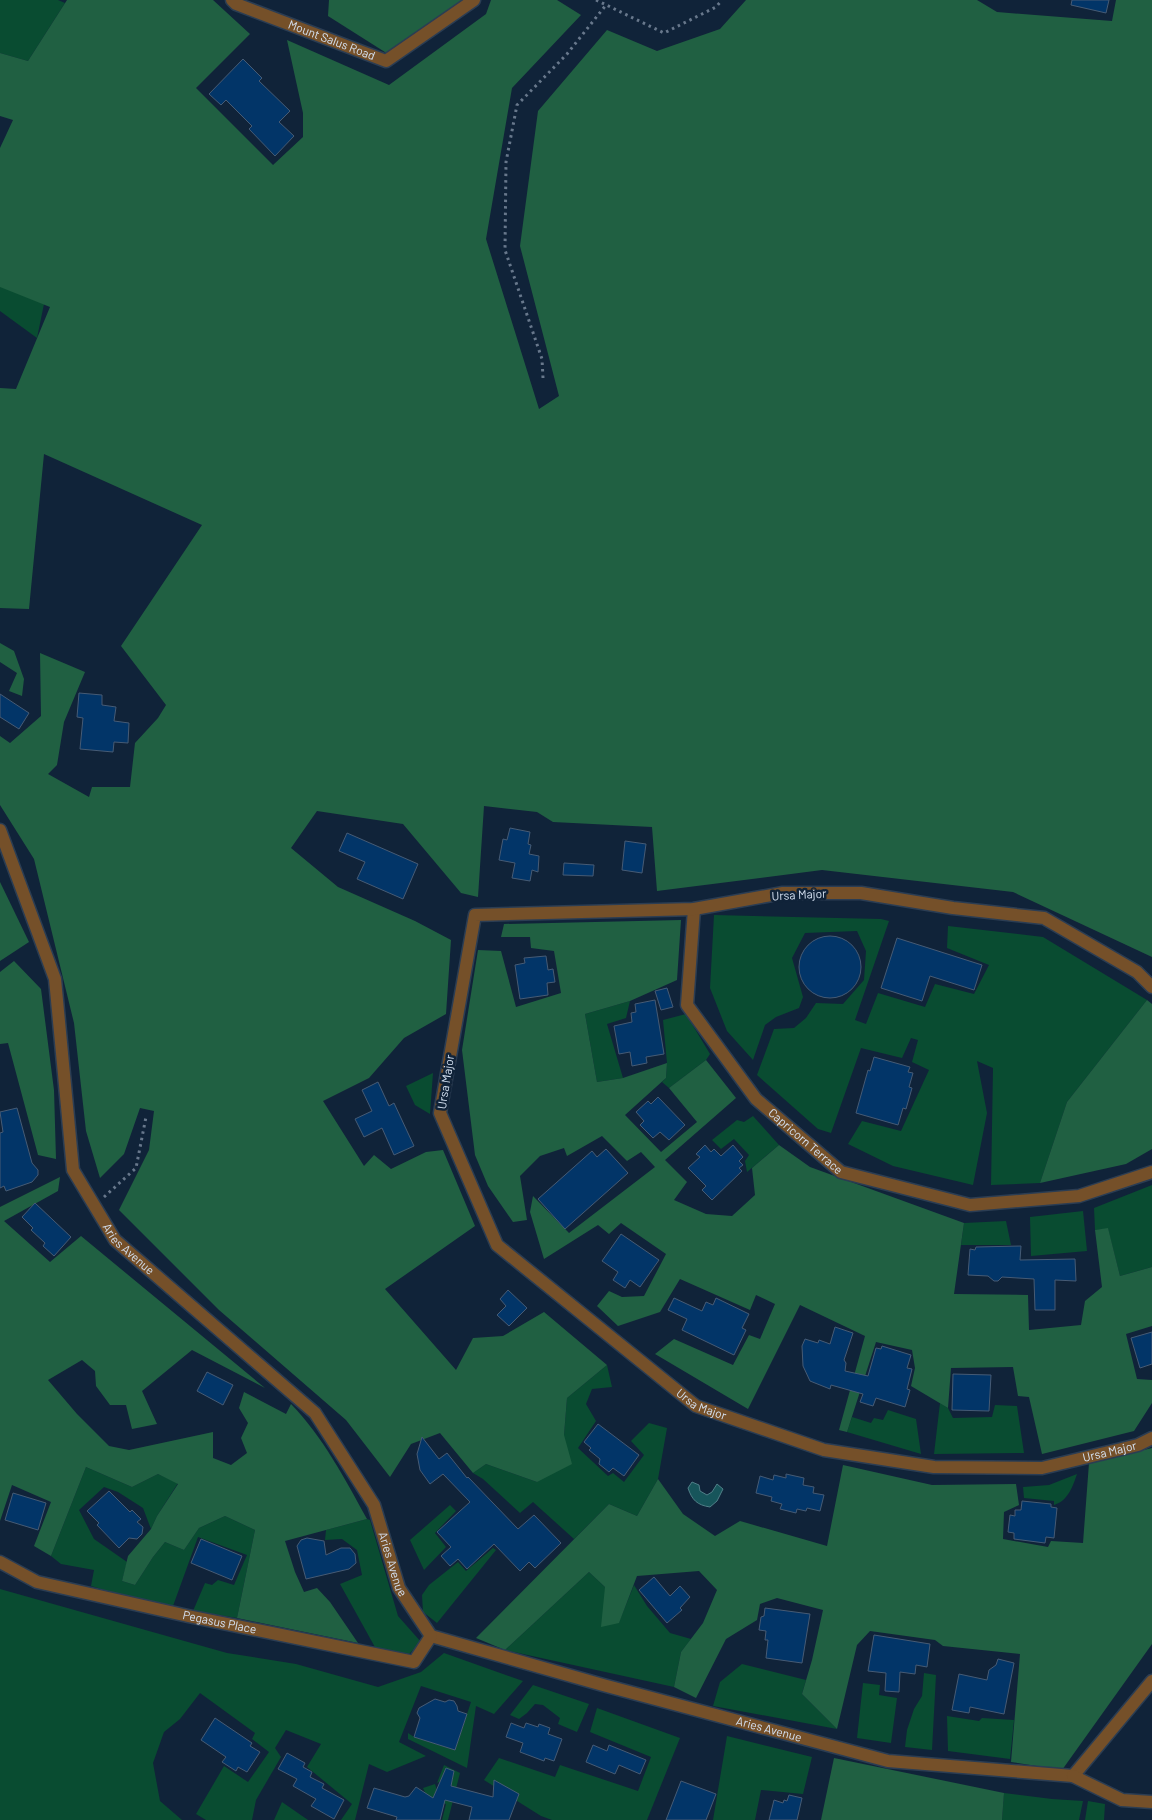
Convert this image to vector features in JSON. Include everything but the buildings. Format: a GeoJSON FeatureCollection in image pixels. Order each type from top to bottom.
{"type":"FeatureCollection","features":[{"type":"Feature","properties":{"kind":"street","name":"Mount Salus Road"},"geometry":{"type":"LineString","coordinates":[[232,0],[236,4],[269,18],[386,62],[474,0]]}},
{"type":"Feature","properties":{"kind":"street","name":"Aries Avenue"},"geometry":{"type":"LineString","coordinates":[[0,830],[54,979],[73,1170],[115,1240],[315,1413],[374,1505],[399,1588],[431,1636],[611,1687],[888,1761],[1073,1776]]}},
{"type":"Feature","properties":{"kind":"street","name":"Ursa Major"},"geometry":{"type":"LineString","coordinates":[[1152,987],[1137,972],[1044,918],[953,908],[861,893],[783,893],[694,909],[475,915],[440,1113],[496,1245],[696,1406],[824,1450],[934,1467],[1042,1468],[1138,1445],[1152,1438]]}},
{"type":"Feature","properties":{"kind":"street","name":"Capricorn Terrace"},"geometry":{"type":"LineString","coordinates":[[694,909],[687,1005],[756,1099],[841,1172],[970,1205],[1079,1196],[1152,1172]]}},
{"type":"Feature","properties":{"kind":"street","name":"Pegasus Place"},"geometry":{"type":"LineString","coordinates":[[0,1562],[37,1582],[188,1616],[414,1662],[431,1636]]}},
{"type":"Feature","properties":{"kind":"street"},"geometry":{"type":"LineString","coordinates":[[1152,1681],[1073,1776],[1122,1800],[1152,1802]]}},
{"type":"Feature","properties":{"kind":"path"},"geometry":{"type":"LineString","coordinates":[[596,0],[664,33],[716,7],[722,0]]}},
{"type":"Feature","properties":{"kind":"path"},"geometry":{"type":"LineString","coordinates":[[543,378],[542,359],[505,250],[506,162],[517,105],[567,54],[606,5]]}},
{"type":"Feature","properties":{"kind":"path"},"geometry":{"type":"LineString","coordinates":[[94,1206],[136,1168],[146,1117]]}},
{"type":"Feature","properties":{"kind":"shaded area"},"geometry":{"type":"Polygon","coordinates":[[[0,0],[58,0],[65,3],[28,61],[0,53],[0,0]]]}},
{"type":"Feature","properties":{"kind":"shaded area"},"geometry":{"type":"Polygon","coordinates":[[[67,0],[213,0],[250,34],[196,88],[273,165],[303,137],[303,113],[287,40],[389,85],[486,14],[491,0],[557,0],[581,15],[512,88],[486,239],[539,409],[559,396],[520,246],[538,111],[607,30],[657,51],[720,29],[746,0],[977,0],[997,12],[1112,21],[1116,0],[1152,0],[1152,957],[1013,892],[822,870],[657,891],[652,827],[553,822],[537,812],[484,806],[478,897],[461,893],[403,824],[317,811],[291,848],[338,887],[415,921],[451,940],[446,1014],[404,1038],[369,1078],[323,1101],[364,1166],[374,1155],[391,1169],[426,1152],[443,1150],[475,1226],[385,1289],[456,1370],[473,1338],[503,1336],[544,1312],[607,1365],[567,1398],[564,1435],[572,1464],[537,1482],[486,1464],[473,1473],[440,1433],[411,1444],[390,1477],[346,1420],[219,1310],[119,1210],[149,1150],[154,1111],[140,1108],[124,1154],[100,1178],[86,1131],[74,1023],[34,859],[0,805],[0,736],[10,743],[41,716],[40,653],[85,672],[64,722],[57,765],[48,774],[89,797],[92,787],[130,787],[135,743],[158,718],[166,705],[121,646],[202,525],[44,454],[29,609],[0,608],[0,388],[16,389],[50,307],[0,287],[0,148],[13,120],[0,116],[0,53],[28,61],[67,0]]]}},
{"type":"Feature","properties":{"kind":"shaded area"},"geometry":{"type":"Polygon","coordinates":[[[329,0],[466,0],[388,54],[328,16],[329,0]]]}},
{"type":"Feature","properties":{"kind":"shaded area"},"geometry":{"type":"Polygon","coordinates":[[[0,286],[44,304],[37,338],[0,311],[0,286]]]}},
{"type":"Feature","properties":{"kind":"shaded area"},"geometry":{"type":"Polygon","coordinates":[[[0,643],[14,651],[24,679],[22,696],[9,691],[17,673],[0,662],[0,643]]]}},
{"type":"Feature","properties":{"kind":"shaded area"},"geometry":{"type":"Polygon","coordinates":[[[0,882],[29,942],[0,961],[0,882]]]}},
{"type":"Feature","properties":{"kind":"shaded area"},"geometry":{"type":"Polygon","coordinates":[[[714,915],[881,919],[889,921],[855,1020],[866,1024],[878,993],[925,1007],[935,984],[974,994],[989,965],[947,948],[948,926],[1043,937],[1147,1000],[1067,1102],[1040,1183],[991,1185],[993,1068],[977,1061],[987,1113],[973,1185],[893,1166],[848,1144],[862,1121],[901,1131],[929,1070],[912,1062],[918,1040],[911,1038],[902,1058],[861,1048],[831,1133],[818,1129],[757,1075],[774,1029],[794,1028],[806,1018],[816,1003],[843,1004],[864,980],[866,951],[857,931],[805,933],[792,958],[803,997],[799,1008],[776,1017],[765,1025],[753,1060],[727,1031],[710,988],[714,915]]]}},
{"type":"Feature","properties":{"kind":"shaded area"},"geometry":{"type":"Polygon","coordinates":[[[681,920],[677,980],[630,1001],[585,1014],[597,1082],[623,1078],[667,1063],[666,1078],[625,1115],[661,1152],[697,1122],[669,1088],[706,1060],[736,1098],[665,1160],[687,1182],[674,1200],[706,1214],[732,1216],[755,1195],[752,1168],[779,1145],[810,1167],[964,1223],[954,1294],[1028,1295],[1029,1330],[1081,1325],[1085,1301],[1102,1287],[1095,1230],[1108,1228],[1120,1276],[1152,1267],[1152,1326],[1126,1334],[1137,1379],[1152,1380],[1152,1403],[1134,1431],[1042,1454],[1029,1397],[1018,1396],[1013,1367],[951,1368],[948,1408],[911,1386],[915,1368],[912,1350],[876,1342],[847,1432],[839,1430],[865,1336],[800,1305],[748,1409],[655,1354],[674,1339],[733,1365],[749,1335],[760,1339],[775,1304],[756,1295],[750,1310],[680,1279],[660,1312],[618,1326],[597,1306],[609,1291],[622,1297],[644,1296],[666,1254],[621,1223],[609,1234],[598,1225],[544,1259],[530,1212],[533,1196],[569,1233],[655,1167],[641,1152],[627,1161],[602,1136],[567,1156],[564,1148],[540,1156],[520,1176],[527,1220],[513,1222],[488,1186],[475,1155],[462,1050],[478,950],[501,951],[516,1007],[561,993],[554,951],[531,948],[530,937],[501,937],[504,924],[681,920]]]}},
{"type":"Feature","properties":{"kind":"shaded area"},"geometry":{"type":"Polygon","coordinates":[[[14,961],[41,989],[54,1090],[56,1159],[38,1155],[8,1043],[0,1044],[0,972],[14,961]]]}},
{"type":"Feature","properties":{"kind":"shaded area"},"geometry":{"type":"Polygon","coordinates":[[[1147,1000],[1152,1004],[1152,1149],[1126,1164],[1040,1183],[1067,1102],[1147,1000]]]}},
{"type":"Feature","properties":{"kind":"shaded area"},"geometry":{"type":"Polygon","coordinates":[[[630,1001],[626,1018],[607,1024],[623,1078],[597,1082],[585,1014],[630,1001]]]}},
{"type":"Feature","properties":{"kind":"shaded area"},"geometry":{"type":"Polygon","coordinates":[[[686,1014],[710,1054],[706,1060],[669,1088],[662,1082],[666,1078],[667,1063],[663,1020],[686,1014]]]}},
{"type":"Feature","properties":{"kind":"shaded area"},"geometry":{"type":"Polygon","coordinates":[[[433,1073],[430,1114],[415,1105],[406,1086],[433,1073]]]}},
{"type":"Feature","properties":{"kind":"shaded area"},"geometry":{"type":"Polygon","coordinates":[[[753,1116],[779,1145],[747,1172],[745,1161],[749,1155],[734,1139],[721,1149],[712,1140],[737,1120],[744,1122],[753,1116]]]}},
{"type":"Feature","properties":{"kind":"shaded area"},"geometry":{"type":"Polygon","coordinates":[[[60,1177],[58,1191],[4,1221],[50,1262],[81,1236],[265,1388],[192,1350],[142,1391],[157,1424],[132,1429],[126,1405],[110,1405],[96,1386],[95,1371],[82,1360],[48,1380],[77,1414],[109,1446],[129,1450],[213,1432],[213,1458],[231,1465],[247,1453],[241,1438],[248,1423],[239,1408],[244,1392],[286,1414],[291,1404],[323,1444],[367,1519],[285,1541],[304,1592],[317,1588],[330,1602],[358,1643],[237,1618],[255,1530],[225,1516],[199,1528],[184,1550],[165,1542],[135,1585],[122,1581],[128,1556],[151,1529],[157,1516],[178,1484],[158,1474],[132,1487],[86,1467],[51,1556],[34,1546],[51,1502],[12,1485],[0,1521],[0,1207],[60,1177]]]}},
{"type":"Feature","properties":{"kind":"shaded area"},"geometry":{"type":"Polygon","coordinates":[[[1152,1185],[1152,1267],[1120,1276],[1108,1229],[1095,1230],[1094,1208],[1152,1185]]]}},
{"type":"Feature","properties":{"kind":"shaded area"},"geometry":{"type":"Polygon","coordinates":[[[1083,1211],[1087,1251],[1031,1256],[1030,1217],[1083,1211]]]}},
{"type":"Feature","properties":{"kind":"shaded area"},"geometry":{"type":"Polygon","coordinates":[[[1006,1221],[1011,1245],[961,1245],[964,1223],[1006,1221]]]}},
{"type":"Feature","properties":{"kind":"shaded area"},"geometry":{"type":"Polygon","coordinates":[[[607,1365],[612,1387],[592,1389],[586,1404],[596,1421],[578,1448],[608,1476],[613,1473],[624,1482],[644,1455],[631,1441],[649,1423],[667,1428],[658,1479],[637,1516],[609,1504],[574,1539],[533,1502],[520,1513],[483,1479],[473,1473],[486,1464],[537,1482],[564,1435],[567,1398],[607,1365]]]}},
{"type":"Feature","properties":{"kind":"shaded area"},"geometry":{"type":"Polygon","coordinates":[[[940,1403],[948,1408],[953,1418],[992,1417],[995,1405],[1017,1406],[1024,1453],[934,1454],[940,1403]]]}},
{"type":"Feature","properties":{"kind":"shaded area"},"geometry":{"type":"Polygon","coordinates":[[[888,1410],[916,1419],[921,1454],[847,1432],[852,1417],[871,1423],[874,1418],[883,1420],[888,1410]]]}},
{"type":"Feature","properties":{"kind":"shaded area"},"geometry":{"type":"Polygon","coordinates":[[[1152,1448],[1152,1644],[1062,1770],[1011,1762],[1020,1654],[943,1646],[935,1640],[870,1631],[857,1645],[837,1729],[802,1694],[823,1610],[777,1598],[760,1604],[757,1620],[726,1639],[696,1698],[674,1687],[681,1652],[703,1623],[717,1590],[699,1571],[637,1576],[619,1623],[601,1627],[605,1587],[589,1572],[505,1650],[476,1638],[609,1504],[637,1516],[658,1479],[683,1514],[715,1536],[740,1521],[827,1546],[843,1465],[932,1485],[1016,1484],[1019,1505],[1004,1512],[1003,1539],[1048,1547],[1051,1541],[1083,1543],[1089,1463],[1152,1448]]]}},
{"type":"Feature","properties":{"kind":"shaded area"},"geometry":{"type":"Polygon","coordinates":[[[86,1467],[132,1487],[158,1474],[178,1483],[151,1529],[143,1508],[118,1492],[104,1487],[79,1510],[94,1539],[127,1562],[122,1581],[135,1585],[165,1542],[184,1550],[199,1528],[225,1516],[255,1530],[237,1618],[193,1611],[205,1583],[212,1585],[218,1580],[234,1585],[247,1555],[198,1537],[173,1606],[127,1597],[91,1586],[94,1570],[61,1564],[51,1556],[86,1467]]]}},
{"type":"Feature","properties":{"kind":"shaded area"},"geometry":{"type":"Polygon","coordinates":[[[1077,1474],[1066,1497],[1059,1503],[1054,1505],[1054,1501],[1024,1498],[1023,1487],[1049,1485],[1077,1474]]]}},
{"type":"Feature","properties":{"kind":"shaded area"},"geometry":{"type":"Polygon","coordinates":[[[692,1482],[699,1485],[700,1491],[707,1495],[712,1492],[717,1484],[723,1489],[717,1501],[710,1507],[705,1506],[698,1503],[691,1496],[688,1488],[692,1482]]]}},
{"type":"Feature","properties":{"kind":"shaded area"},"geometry":{"type":"Polygon","coordinates":[[[450,1505],[456,1511],[435,1533],[446,1547],[424,1570],[410,1540],[450,1505]]]}},
{"type":"Feature","properties":{"kind":"shaded area"},"geometry":{"type":"Polygon","coordinates":[[[367,1519],[370,1520],[398,1616],[421,1642],[409,1654],[376,1649],[340,1584],[362,1575],[357,1550],[342,1539],[325,1540],[326,1530],[367,1519]]]}},
{"type":"Feature","properties":{"kind":"shaded area"},"geometry":{"type":"Polygon","coordinates":[[[493,1548],[496,1550],[437,1623],[423,1612],[422,1595],[429,1585],[458,1562],[466,1571],[493,1548]]]}},
{"type":"Feature","properties":{"kind":"shaded area"},"geometry":{"type":"Polygon","coordinates":[[[589,1572],[605,1587],[619,1622],[634,1585],[647,1606],[670,1633],[691,1639],[681,1652],[674,1687],[505,1650],[589,1572]]]}},
{"type":"Feature","properties":{"kind":"shaded area"},"geometry":{"type":"Polygon","coordinates":[[[0,1589],[227,1653],[296,1664],[378,1687],[421,1672],[444,1653],[523,1681],[494,1714],[476,1706],[467,1768],[408,1739],[408,1733],[414,1737],[455,1750],[471,1702],[421,1686],[399,1742],[426,1756],[387,1772],[369,1764],[355,1820],[341,1820],[352,1804],[307,1767],[321,1744],[286,1730],[275,1748],[281,1757],[256,1800],[252,1820],[206,1820],[196,1814],[224,1766],[248,1782],[269,1752],[252,1739],[255,1733],[200,1693],[180,1719],[164,1732],[153,1763],[160,1801],[182,1820],[0,1820],[0,1589]]]}},
{"type":"Feature","properties":{"kind":"shaded area"},"geometry":{"type":"Polygon","coordinates":[[[742,1664],[806,1680],[802,1694],[837,1729],[713,1706],[720,1682],[742,1664]]]}},
{"type":"Feature","properties":{"kind":"shaded area"},"geometry":{"type":"Polygon","coordinates":[[[924,1673],[936,1675],[932,1750],[905,1747],[907,1730],[914,1709],[922,1696],[924,1673]]]}},
{"type":"Feature","properties":{"kind":"shaded area"},"geometry":{"type":"Polygon","coordinates":[[[863,1683],[880,1685],[879,1695],[897,1698],[891,1743],[857,1738],[863,1683]]]}},
{"type":"Feature","properties":{"kind":"shaded area"},"geometry":{"type":"Polygon","coordinates":[[[533,1685],[589,1704],[577,1732],[558,1724],[560,1718],[543,1705],[535,1704],[519,1719],[510,1715],[533,1685]]]}},
{"type":"Feature","properties":{"kind":"shaded area"},"geometry":{"type":"Polygon","coordinates":[[[597,1708],[680,1738],[647,1820],[552,1820],[541,1816],[484,1780],[499,1758],[555,1777],[560,1765],[638,1791],[651,1757],[590,1732],[597,1708]]]}},
{"type":"Feature","properties":{"kind":"shaded area"},"geometry":{"type":"Polygon","coordinates":[[[947,1716],[979,1721],[982,1718],[1014,1720],[1010,1759],[948,1751],[947,1716]]]}},
{"type":"Feature","properties":{"kind":"shaded area"},"geometry":{"type":"Polygon","coordinates":[[[727,1736],[812,1757],[803,1794],[761,1790],[755,1820],[713,1820],[727,1736]]]}},
{"type":"Feature","properties":{"kind":"shaded area"},"geometry":{"type":"Polygon","coordinates":[[[834,1758],[1004,1793],[1002,1820],[821,1820],[834,1758]]]}},
{"type":"Feature","properties":{"kind":"shaded area"},"geometry":{"type":"Polygon","coordinates":[[[444,1765],[460,1773],[448,1820],[442,1820],[446,1804],[428,1799],[423,1788],[435,1784],[439,1797],[454,1789],[451,1784],[443,1780],[437,1783],[444,1765]]]}},
{"type":"Feature","properties":{"kind":"shaded area"},"geometry":{"type":"Polygon","coordinates":[[[1004,1793],[1083,1801],[1079,1820],[1002,1820],[1004,1793]]]}},
{"type":"Feature","properties":{"kind":"shaded area"},"geometry":{"type":"Polygon","coordinates":[[[1088,1801],[1105,1804],[1104,1820],[1085,1820],[1088,1801]]]}},
{"type":"Feature","properties":{"kind":"shaded area"},"geometry":{"type":"Polygon","coordinates":[[[282,1802],[308,1820],[274,1820],[282,1802]]]}}]}
